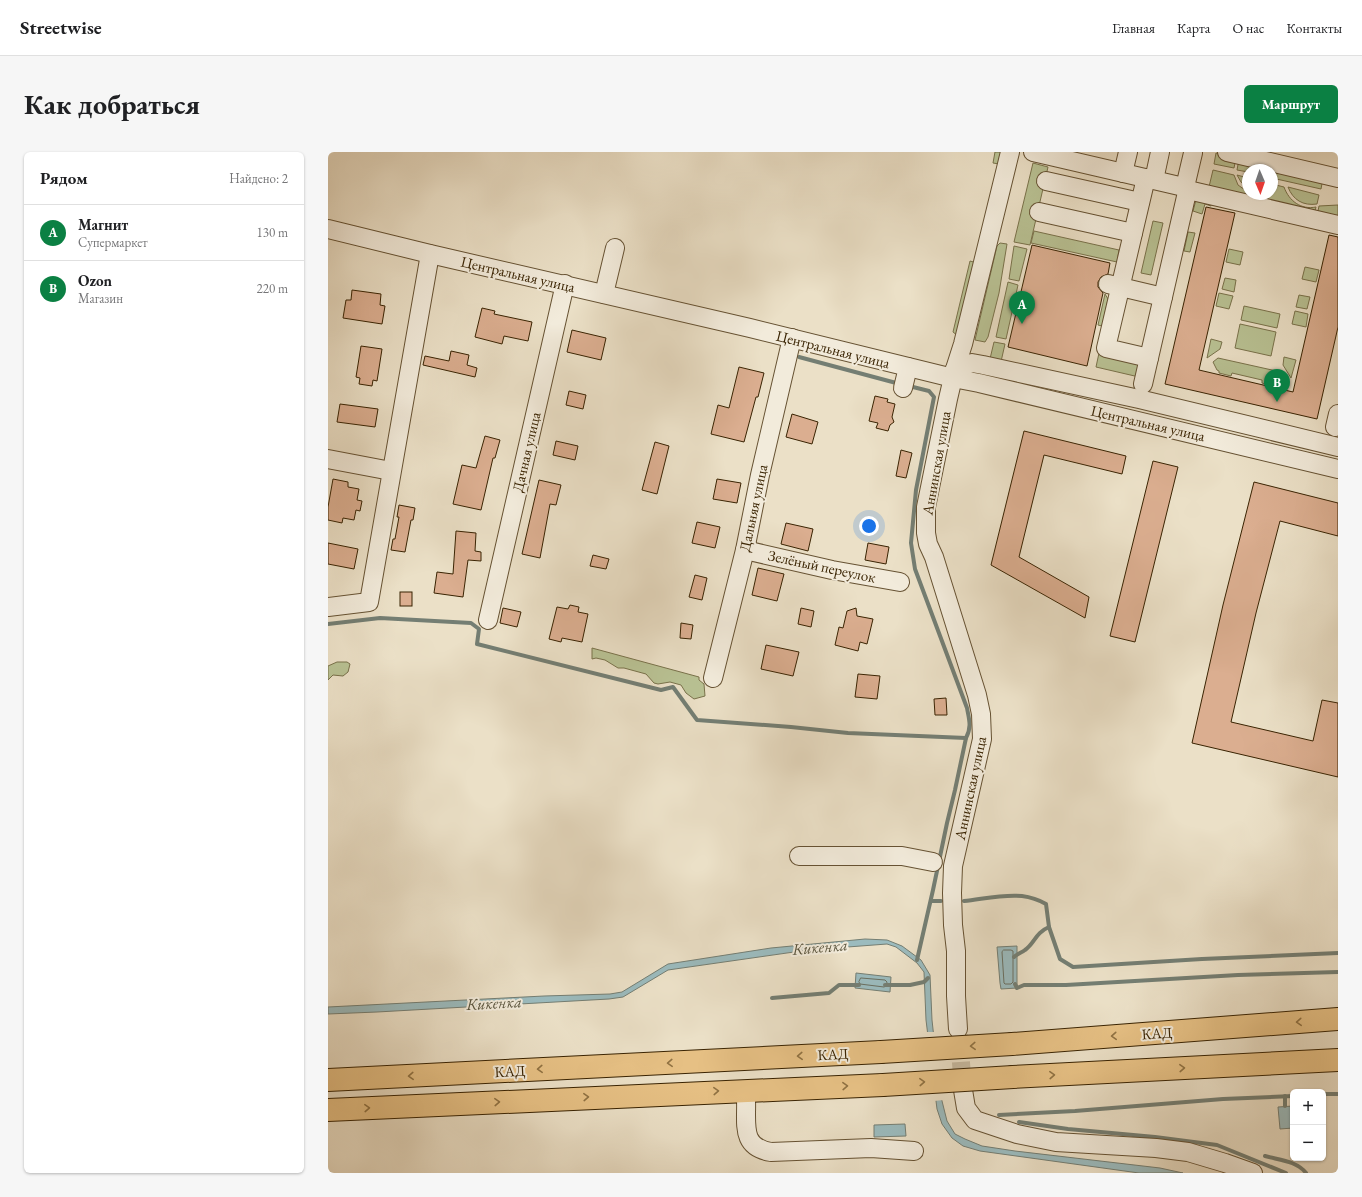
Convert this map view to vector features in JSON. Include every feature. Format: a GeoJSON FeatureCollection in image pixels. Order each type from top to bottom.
{"type":"FeatureCollection","features":[{"type":"Feature","properties":{"kind":"highway","name":"КАД"},"geometry":{"type":"LineString","coordinates":[[328,1080],[881,1052],[1012,1044],[1338,1019]]}},
{"type":"Feature","properties":{"kind":"highway","name":"КАД"},"geometry":{"type":"LineString","coordinates":[[328,1110],[883,1084],[1338,1060]]}},
{"type":"Feature","properties":{"kind":"street","name":"Аннинская улица"},"geometry":{"type":"LineString","coordinates":[[958,1029],[956,951],[953,925],[952,893],[943,864],[982,739],[982,730],[981,714],[977,695],[926,533],[926,507],[954,374],[965,337],[1010,152]]}},
{"type":"Feature","properties":{"kind":"street"},"geometry":{"type":"LineString","coordinates":[[1033,152],[1093,159],[1123,173],[1186,189],[1256,212],[1311,225],[1338,225]]}},
{"type":"Feature","properties":{"kind":"street"},"geometry":{"type":"LineString","coordinates":[[1123,173],[1128,152]]}},
{"type":"Feature","properties":{"kind":"street"},"geometry":{"type":"LineString","coordinates":[[1149,358],[1106,348],[1102,338],[1114,285],[1133,233],[1140,202],[1160,152]]}},
{"type":"Feature","properties":{"kind":"street"},"geometry":{"type":"LineString","coordinates":[[1143,384],[1163,297],[1193,152]]}},
{"type":"Feature","properties":{"kind":"street"},"geometry":{"type":"LineString","coordinates":[[1227,152],[1269,157],[1329,171]]}},
{"type":"Feature","properties":{"kind":"street"},"geometry":{"type":"LineString","coordinates":[[1046,181],[1140,202]]}},
{"type":"Feature","properties":{"kind":"street"},"geometry":{"type":"LineString","coordinates":[[1040,212],[1133,233]]}},
{"type":"Feature","properties":{"kind":"street","name":"Центральная улица"},"geometry":{"type":"LineString","coordinates":[[328,229],[792,338],[908,367],[954,374],[1338,468]]}},
{"type":"Feature","properties":{"kind":"street"},"geometry":{"type":"LineString","coordinates":[[604,294],[615,248]]}},
{"type":"Feature","properties":{"kind":"street"},"geometry":{"type":"LineString","coordinates":[[328,607],[369,602],[430,254]]}},
{"type":"Feature","properties":{"kind":"street","name":"Дачная улица"},"geometry":{"type":"LineString","coordinates":[[488,620],[565,284]]}},
{"type":"Feature","properties":{"kind":"street"},"geometry":{"type":"LineString","coordinates":[[1114,285],[1163,297]]}},
{"type":"Feature","properties":{"kind":"street","name":"Дальняя улица"},"geometry":{"type":"LineString","coordinates":[[713,678],[745,550],[760,475],[792,338]]}},
{"type":"Feature","properties":{"kind":"street"},"geometry":{"type":"LineString","coordinates":[[954,374],[972,363],[983,365],[1139,399],[1338,446]]}},
{"type":"Feature","properties":{"kind":"street"},"geometry":{"type":"LineString","coordinates":[[903,388],[908,367]]}},
{"type":"Feature","properties":{"kind":"street"},"geometry":{"type":"LineString","coordinates":[[328,459],[391,471]]}},
{"type":"Feature","properties":{"kind":"street","name":"Зелёный переулок"},"geometry":{"type":"LineString","coordinates":[[745,550],[832,570],[900,582]]}},
{"type":"Feature","properties":{"kind":"street"},"geometry":{"type":"LineString","coordinates":[[799,856],[902,856],[943,864]]}},
{"type":"Feature","properties":{"kind":"street"},"geometry":{"type":"LineString","coordinates":[[963,1090],[966,1108],[975,1120],[1017,1134],[1063,1142],[1156,1148],[1188,1152],[1225,1162],[1253,1173]]}},
{"type":"Feature","properties":{"kind":"street"},"geometry":{"type":"LineString","coordinates":[[746,1099],[747,1137],[754,1146],[760,1150],[771,1152],[871,1148],[914,1151]]}},
{"type":"Feature","properties":{"kind":"green space"},"geometry":{"type":"Polygon","coordinates":[[[995,152],[1004,152],[999,164],[993,163],[995,152]]]}},
{"type":"Feature","properties":{"kind":"green space"},"geometry":{"type":"Polygon","coordinates":[[[1216,153],[1236,158],[1234,168],[1214,164],[1216,153]]]}},
{"type":"Feature","properties":{"kind":"green space"},"geometry":{"type":"Polygon","coordinates":[[[1239,159],[1263,164],[1242,164],[1242,171],[1237,170],[1239,159]]]}},
{"type":"Feature","properties":{"kind":"green space"},"geometry":{"type":"Polygon","coordinates":[[[1033,163],[1048,167],[1030,245],[1014,242],[1033,163]]]}},
{"type":"Feature","properties":{"kind":"green space"},"geometry":{"type":"Polygon","coordinates":[[[1213,170],[1234,175],[1238,185],[1242,188],[1242,199],[1208,191],[1213,170]]]}},
{"type":"Feature","properties":{"kind":"green space"},"geometry":{"type":"Polygon","coordinates":[[[1278,171],[1323,178],[1321,189],[1278,179],[1278,171]]]}},
{"type":"Feature","properties":{"kind":"green space"},"geometry":{"type":"Polygon","coordinates":[[[1237,175],[1242,176],[1242,183],[1237,175]]]}},
{"type":"Feature","properties":{"kind":"green space"},"geometry":{"type":"Polygon","coordinates":[[[1278,186],[1284,187],[1292,200],[1301,206],[1311,208],[1316,207],[1314,215],[1269,200],[1278,200],[1278,186]]]}},
{"type":"Feature","properties":{"kind":"green space"},"geometry":{"type":"Polygon","coordinates":[[[1288,187],[1319,195],[1317,204],[1307,204],[1299,201],[1290,192],[1288,187]]]}},
{"type":"Feature","properties":{"kind":"green space"},"geometry":{"type":"Polygon","coordinates":[[[1197,196],[1212,200],[1211,206],[1205,204],[1202,214],[1193,211],[1197,196]]]}},
{"type":"Feature","properties":{"kind":"green space"},"geometry":{"type":"Polygon","coordinates":[[[1338,205],[1338,221],[1317,216],[1319,206],[1338,205]]]}},
{"type":"Feature","properties":{"kind":"green space"},"geometry":{"type":"Polygon","coordinates":[[[1153,221],[1163,223],[1151,275],[1141,273],[1153,221]]]}},
{"type":"Feature","properties":{"kind":"green space"},"geometry":{"type":"Polygon","coordinates":[[[1034,231],[1119,250],[1117,262],[1031,243],[1034,231]]]}},
{"type":"Feature","properties":{"kind":"green space"},"geometry":{"type":"Polygon","coordinates":[[[1188,232],[1195,233],[1190,252],[1184,251],[1188,232]]]}},
{"type":"Feature","properties":{"kind":"green space"},"geometry":{"type":"Polygon","coordinates":[[[1000,243],[1007,244],[999,293],[988,337],[985,342],[975,340],[997,246],[1000,243]]]}},
{"type":"Feature","properties":{"kind":"green space"},"geometry":{"type":"Polygon","coordinates":[[[1014,246],[1027,249],[1019,281],[1009,279],[1014,246]]]}},
{"type":"Feature","properties":{"kind":"green space"},"geometry":{"type":"Polygon","coordinates":[[[1229,249],[1243,252],[1240,265],[1226,262],[1229,249]]]}},
{"type":"Feature","properties":{"kind":"green space"},"geometry":{"type":"Polygon","coordinates":[[[970,261],[977,263],[958,336],[953,332],[970,261]]]}},
{"type":"Feature","properties":{"kind":"green space"},"geometry":{"type":"Polygon","coordinates":[[[1305,267],[1319,270],[1316,282],[1302,279],[1305,267]]]}},
{"type":"Feature","properties":{"kind":"green space"},"geometry":{"type":"Polygon","coordinates":[[[1225,278],[1236,280],[1234,292],[1222,289],[1225,278]]]}},
{"type":"Feature","properties":{"kind":"green space"},"geometry":{"type":"Polygon","coordinates":[[[1008,282],[1018,285],[1006,339],[996,337],[1008,282]]]}},
{"type":"Feature","properties":{"kind":"green space"},"geometry":{"type":"Polygon","coordinates":[[[1219,293],[1233,296],[1229,309],[1216,306],[1219,293]]]}},
{"type":"Feature","properties":{"kind":"green space"},"geometry":{"type":"Polygon","coordinates":[[[1105,294],[1108,299],[1102,326],[1098,325],[1105,294]]]}},
{"type":"Feature","properties":{"kind":"green space"},"geometry":{"type":"Polygon","coordinates":[[[1299,295],[1310,297],[1307,309],[1296,307],[1299,295]]]}},
{"type":"Feature","properties":{"kind":"green space"},"geometry":{"type":"Polygon","coordinates":[[[1244,306],[1280,314],[1277,328],[1241,320],[1244,306]]]}},
{"type":"Feature","properties":{"kind":"green space"},"geometry":{"type":"Polygon","coordinates":[[[1295,311],[1308,314],[1306,327],[1292,324],[1295,311]]]}},
{"type":"Feature","properties":{"kind":"green space"},"geometry":{"type":"Polygon","coordinates":[[[1240,324],[1276,332],[1271,356],[1235,348],[1240,324]]]}},
{"type":"Feature","properties":{"kind":"green space"},"geometry":{"type":"Polygon","coordinates":[[[1211,339],[1222,342],[1220,349],[1207,358],[1211,339]]]}},
{"type":"Feature","properties":{"kind":"green space"},"geometry":{"type":"Polygon","coordinates":[[[994,342],[1005,344],[1000,366],[989,363],[994,342]]]}},
{"type":"Feature","properties":{"kind":"green space"},"geometry":{"type":"Polygon","coordinates":[[[1099,353],[1142,362],[1139,377],[1096,367],[1099,353]]]}},
{"type":"Feature","properties":{"kind":"green space"},"geometry":{"type":"Polygon","coordinates":[[[1284,357],[1296,360],[1291,378],[1283,365],[1284,357]]]}},
{"type":"Feature","properties":{"kind":"green space"},"geometry":{"type":"Polygon","coordinates":[[[1218,358],[1281,372],[1285,378],[1273,386],[1262,383],[1262,380],[1232,373],[1231,376],[1219,373],[1213,362],[1218,358]]]}},
{"type":"Feature","properties":{"kind":"green space"},"geometry":{"type":"Polygon","coordinates":[[[592,648],[699,677],[699,680],[704,684],[705,696],[694,699],[686,693],[681,685],[670,682],[658,684],[654,683],[646,674],[624,668],[618,668],[605,660],[596,658],[592,659],[592,648]]]}},
{"type":"Feature","properties":{"kind":"green space"},"geometry":{"type":"Polygon","coordinates":[[[337,662],[347,662],[350,664],[348,672],[343,676],[333,675],[328,680],[328,666],[337,662]]]}},
{"type":"Feature","properties":{"kind":"water","name":"Кикенка"},"geometry":{"type":"Polygon","coordinates":[[[865,939],[887,940],[902,946],[921,960],[930,975],[932,1020],[940,1093],[947,1121],[955,1134],[982,1146],[1160,1168],[1183,1173],[1139,1173],[980,1151],[963,1146],[952,1138],[942,1124],[937,1109],[926,1020],[924,972],[917,963],[896,947],[887,944],[808,950],[668,970],[623,997],[609,999],[328,1014],[328,1007],[610,994],[622,992],[668,964],[771,948],[865,939]]]}},
{"type":"Feature","properties":{"kind":"water"},"geometry":{"type":"Polygon","coordinates":[[[1017,946],[1017,988],[1001,989],[997,947],[1017,946]]]}},
{"type":"Feature","properties":{"kind":"water"},"geometry":{"type":"Polygon","coordinates":[[[856,973],[891,977],[890,992],[855,988],[856,973]]]}},
{"type":"Feature","properties":{"kind":"water"},"geometry":{"type":"Polygon","coordinates":[[[1290,1106],[1290,1128],[1280,1129],[1278,1107],[1290,1106]]]}},
{"type":"Feature","properties":{"kind":"water"},"geometry":{"type":"Polygon","coordinates":[[[905,1124],[906,1136],[874,1137],[874,1125],[905,1124]]]}},
{"type":"Feature","properties":{"kind":"pier"},"geometry":{"type":"Polygon","coordinates":[[[925,1032],[935,1032],[944,1100],[934,1101],[925,1032]]]}},
{"type":"Feature","properties":{"kind":"building"},"geometry":{"type":"Polygon","coordinates":[[[1206,207],[1235,213],[1199,370],[1293,392],[1329,235],[1338,237],[1338,327],[1317,419],[1165,384],[1206,207]]]}},
{"type":"Feature","properties":{"kind":"building"},"geometry":{"type":"Polygon","coordinates":[[[1032,245],[1110,263],[1108,274],[1101,277],[1098,282],[1098,287],[1103,293],[1087,366],[1008,347],[1032,245]]]}},
{"type":"Feature","properties":{"kind":"building"},"geometry":{"type":"Polygon","coordinates":[[[352,290],[381,294],[380,305],[385,306],[382,324],[343,318],[346,300],[351,300],[352,290]]]}},
{"type":"Feature","properties":{"kind":"building"},"geometry":{"type":"Polygon","coordinates":[[[482,308],[495,311],[494,314],[532,322],[528,341],[504,336],[502,344],[475,337],[482,308]]]}},
{"type":"Feature","properties":{"kind":"building"},"geometry":{"type":"Polygon","coordinates":[[[572,330],[606,338],[601,360],[567,352],[572,330]]]}},
{"type":"Feature","properties":{"kind":"building"},"geometry":{"type":"Polygon","coordinates":[[[361,346],[382,349],[377,381],[373,380],[372,386],[359,384],[360,378],[356,377],[361,346]]]}},
{"type":"Feature","properties":{"kind":"building"},"geometry":{"type":"Polygon","coordinates":[[[451,351],[469,355],[467,365],[477,368],[475,377],[423,365],[425,356],[449,361],[451,351]]]}},
{"type":"Feature","properties":{"kind":"building"},"geometry":{"type":"Polygon","coordinates":[[[739,367],[764,373],[744,442],[711,434],[718,405],[729,408],[739,367]]]}},
{"type":"Feature","properties":{"kind":"building"},"geometry":{"type":"Polygon","coordinates":[[[569,391],[586,395],[583,409],[566,405],[569,391]]]}},
{"type":"Feature","properties":{"kind":"building"},"geometry":{"type":"Polygon","coordinates":[[[875,396],[888,399],[887,402],[895,404],[892,417],[894,422],[890,425],[888,431],[876,428],[878,423],[869,421],[875,396]]]}},
{"type":"Feature","properties":{"kind":"building"},"geometry":{"type":"Polygon","coordinates":[[[340,404],[378,409],[375,427],[337,422],[340,404]]]}},
{"type":"Feature","properties":{"kind":"building"},"geometry":{"type":"Polygon","coordinates":[[[792,414],[818,422],[812,444],[786,437],[792,414]]]}},
{"type":"Feature","properties":{"kind":"building"},"geometry":{"type":"Polygon","coordinates":[[[1024,431],[1126,456],[1122,474],[1044,455],[1019,557],[1089,597],[1085,618],[991,565],[1024,431]]]}},
{"type":"Feature","properties":{"kind":"building"},"geometry":{"type":"Polygon","coordinates":[[[485,436],[500,440],[495,458],[493,458],[481,510],[453,504],[462,465],[476,468],[485,436]]]}},
{"type":"Feature","properties":{"kind":"building"},"geometry":{"type":"Polygon","coordinates":[[[556,441],[578,446],[575,460],[553,455],[556,441]]]}},
{"type":"Feature","properties":{"kind":"building"},"geometry":{"type":"Polygon","coordinates":[[[655,442],[669,446],[657,494],[642,490],[655,442]]]}},
{"type":"Feature","properties":{"kind":"building"},"geometry":{"type":"Polygon","coordinates":[[[901,450],[912,453],[906,478],[896,476],[901,450]]]}},
{"type":"Feature","properties":{"kind":"building"},"geometry":{"type":"Polygon","coordinates":[[[1153,461],[1178,467],[1135,642],[1110,636],[1153,461]]]}},
{"type":"Feature","properties":{"kind":"building"},"geometry":{"type":"Polygon","coordinates":[[[333,479],[348,482],[348,487],[359,489],[357,500],[362,501],[360,511],[356,510],[354,520],[343,518],[342,523],[328,520],[328,507],[333,479]]]}},
{"type":"Feature","properties":{"kind":"building"},"geometry":{"type":"Polygon","coordinates":[[[717,479],[741,483],[737,503],[713,499],[717,479]]]}},
{"type":"Feature","properties":{"kind":"building"},"geometry":{"type":"Polygon","coordinates":[[[539,480],[561,485],[556,505],[550,504],[540,558],[522,554],[539,480]]]}},
{"type":"Feature","properties":{"kind":"building"},"geometry":{"type":"Polygon","coordinates":[[[1254,482],[1338,503],[1338,536],[1280,521],[1256,613],[1231,722],[1313,741],[1322,700],[1338,703],[1338,777],[1192,743],[1223,605],[1254,482]]]}},
{"type":"Feature","properties":{"kind":"building"},"geometry":{"type":"Polygon","coordinates":[[[399,505],[415,508],[413,520],[411,520],[405,552],[391,550],[393,539],[395,539],[399,517],[397,517],[399,505]]]}},
{"type":"Feature","properties":{"kind":"building"},"geometry":{"type":"Polygon","coordinates":[[[697,522],[720,527],[715,548],[692,543],[697,522]]]}},
{"type":"Feature","properties":{"kind":"building"},"geometry":{"type":"Polygon","coordinates":[[[786,523],[813,529],[808,551],[781,544],[786,523]]]}},
{"type":"Feature","properties":{"kind":"building"},"geometry":{"type":"Polygon","coordinates":[[[456,531],[476,533],[475,551],[481,552],[481,561],[468,560],[463,597],[434,593],[437,572],[453,574],[456,531]]]}},
{"type":"Feature","properties":{"kind":"building"},"geometry":{"type":"Polygon","coordinates":[[[328,543],[358,549],[354,569],[328,564],[328,543]]]}},
{"type":"Feature","properties":{"kind":"building"},"geometry":{"type":"Polygon","coordinates":[[[868,543],[889,547],[886,564],[865,560],[868,543]]]}},
{"type":"Feature","properties":{"kind":"building"},"geometry":{"type":"Polygon","coordinates":[[[593,555],[609,559],[606,569],[590,566],[593,555]]]}},
{"type":"Feature","properties":{"kind":"building"},"geometry":{"type":"Polygon","coordinates":[[[758,568],[784,574],[777,601],[752,595],[758,568]]]}},
{"type":"Feature","properties":{"kind":"building"},"geometry":{"type":"Polygon","coordinates":[[[695,575],[707,578],[702,600],[689,597],[695,575]]]}},
{"type":"Feature","properties":{"kind":"building"},"geometry":{"type":"Polygon","coordinates":[[[400,592],[412,592],[412,606],[400,606],[400,592]]]}},
{"type":"Feature","properties":{"kind":"building"},"geometry":{"type":"Polygon","coordinates":[[[570,605],[579,607],[578,612],[588,614],[582,642],[562,638],[561,642],[549,639],[557,607],[568,609],[570,605]]]}},
{"type":"Feature","properties":{"kind":"building"},"geometry":{"type":"Polygon","coordinates":[[[503,608],[521,612],[517,627],[500,623],[503,608]]]}},
{"type":"Feature","properties":{"kind":"building"},"geometry":{"type":"Polygon","coordinates":[[[801,608],[814,611],[811,627],[798,624],[801,608]]]}},
{"type":"Feature","properties":{"kind":"building"},"geometry":{"type":"Polygon","coordinates":[[[856,608],[857,616],[873,619],[867,644],[860,642],[858,651],[835,645],[839,627],[843,628],[847,611],[856,608]]]}},
{"type":"Feature","properties":{"kind":"building"},"geometry":{"type":"Polygon","coordinates":[[[681,623],[693,625],[691,639],[680,638],[681,623]]]}},
{"type":"Feature","properties":{"kind":"building"},"geometry":{"type":"Polygon","coordinates":[[[766,645],[799,652],[793,676],[761,669],[766,645]]]}},
{"type":"Feature","properties":{"kind":"building"},"geometry":{"type":"Polygon","coordinates":[[[858,674],[880,676],[877,699],[855,697],[858,674]]]}},
{"type":"Feature","properties":{"kind":"building"},"geometry":{"type":"Polygon","coordinates":[[[946,698],[947,715],[935,715],[934,699],[946,698]]]}},
{"type":"Feature","properties":{"kind":"waterway"},"geometry":{"type":"LineString","coordinates":[[799,357],[900,384]]}},
{"type":"Feature","properties":{"kind":"waterway"},"geometry":{"type":"LineString","coordinates":[[909,386],[929,391],[934,397],[916,490],[911,543],[915,569],[967,708],[970,723],[917,960]]}},
{"type":"Feature","properties":{"kind":"waterway"},"geometry":{"type":"LineString","coordinates":[[328,624],[380,618],[471,623],[479,629],[477,644],[661,690],[673,687],[697,720],[848,733],[966,738]]}},
{"type":"Feature","properties":{"kind":"waterway"},"geometry":{"type":"LineString","coordinates":[[964,901],[1000,896],[1022,896],[1046,904],[1049,927],[1060,959],[1073,967],[1338,953]]}},
{"type":"Feature","properties":{"kind":"waterway"},"geometry":{"type":"LineString","coordinates":[[931,901],[941,901]]}},
{"type":"Feature","properties":{"kind":"waterway"},"geometry":{"type":"LineString","coordinates":[[1014,957],[1024,951],[1044,929],[1049,927]]}},
{"type":"Feature","properties":{"kind":"waterway"},"geometry":{"type":"LineString","coordinates":[[1015,984],[1017,988],[1024,985],[1066,985],[1238,975],[1338,972]]}},
{"type":"Feature","properties":{"kind":"waterway"},"geometry":{"type":"LineString","coordinates":[[885,985],[910,985],[924,982],[928,978]]}},
{"type":"Feature","properties":{"kind":"waterway"},"geometry":{"type":"LineString","coordinates":[[772,998],[829,993],[839,985],[859,985]]}},
{"type":"Feature","properties":{"kind":"waterway"},"geometry":{"type":"LineString","coordinates":[[1326,1094],[1338,1094]]}},
{"type":"Feature","properties":{"kind":"waterway"},"geometry":{"type":"LineString","coordinates":[[1285,1096],[1285,1106]]}},
{"type":"Feature","properties":{"kind":"waterway"},"geometry":{"type":"LineString","coordinates":[[999,1115],[1075,1111],[1223,1099],[1290,1096]]}},
{"type":"Feature","properties":{"kind":"waterway"},"geometry":{"type":"LineString","coordinates":[[1019,1122],[1068,1129],[1155,1137],[1217,1145],[1286,1173]]}},
{"type":"Feature","properties":{"kind":"waterway"},"geometry":{"type":"LineString","coordinates":[[1265,1156],[1293,1163],[1306,1173]]}},
{"type":"Feature","properties":{"kind":"tunnel"},"geometry":{"type":"LineString","coordinates":[[959,1035],[963,1090]]}},
{"type":"Feature","properties":{"kind":"place","name":"Магнит"},"geometry":{"type":"Point","coordinates":[1022,324]}},
{"type":"Feature","properties":{"kind":"place","name":"Ozon"},"geometry":{"type":"Point","coordinates":[1277,402]}}]}
